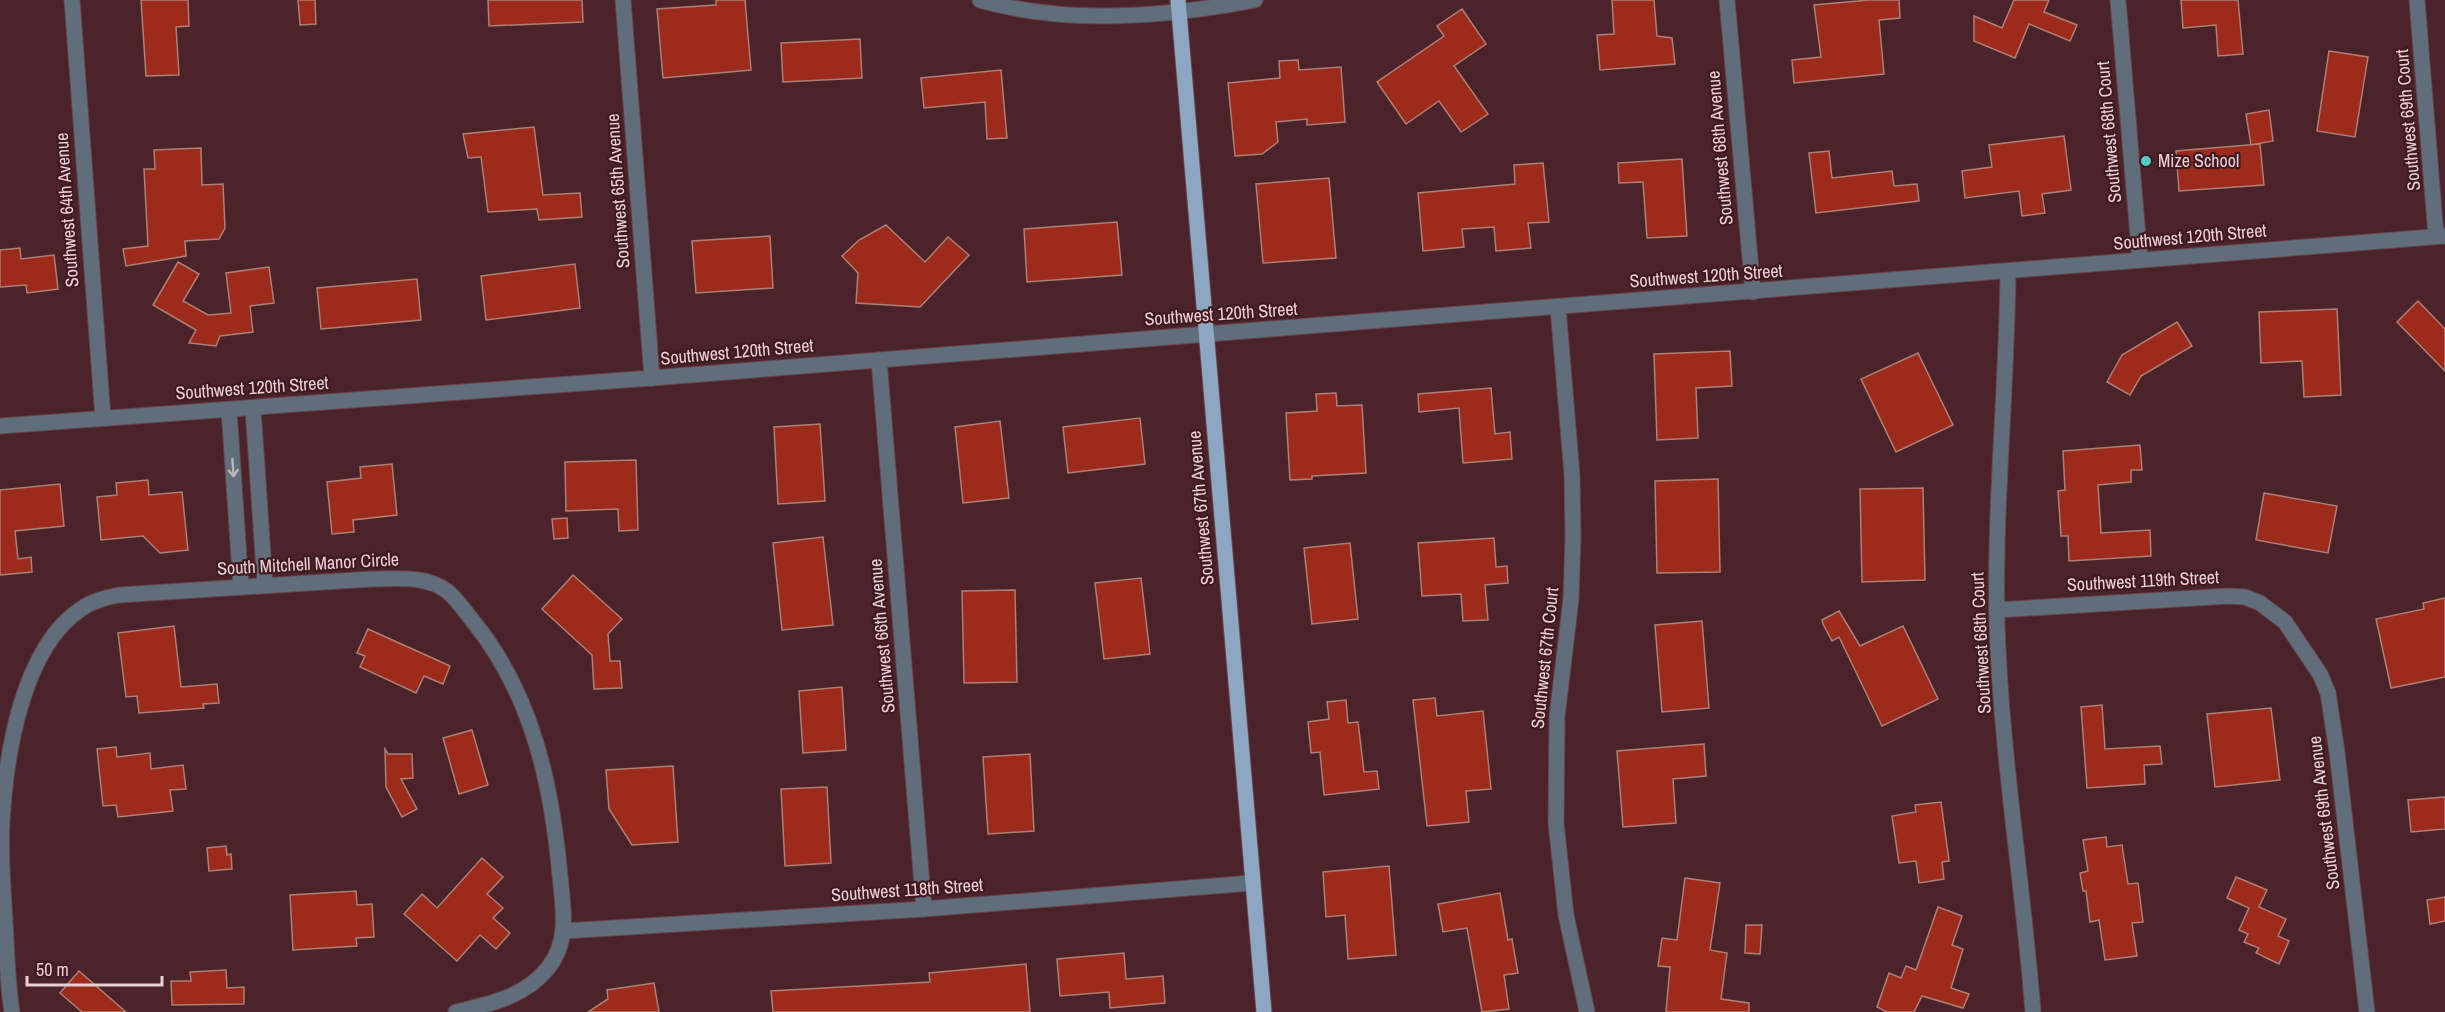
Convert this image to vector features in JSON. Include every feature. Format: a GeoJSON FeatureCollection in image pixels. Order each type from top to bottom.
{"type":"FeatureCollection","features":[{"type":"Feature","properties":{"kind":"main road","name":"Southwest 67th Avenue"},"geometry":{"type":"LineString","coordinates":[[1178,5],[1264,1012]]}},
{"type":"Feature","properties":{"kind":"street","name":"Southwest 64th Avenue"},"geometry":{"type":"LineString","coordinates":[[72,0],[103,418]]}},
{"type":"Feature","properties":{"kind":"street","name":"Southwest 65th Avenue"},"geometry":{"type":"LineString","coordinates":[[623,0],[652,378]]}},
{"type":"Feature","properties":{"kind":"street"},"geometry":{"type":"LineString","coordinates":[[980,0],[1012,8],[1058,14],[1118,15],[1178,5],[1255,0]]}},
{"type":"Feature","properties":{"kind":"street","name":"Southwest 68th Avenue"},"geometry":{"type":"LineString","coordinates":[[1727,0],[1752,292]]}},
{"type":"Feature","properties":{"kind":"street","name":"Southwest 68th Court"},"geometry":{"type":"LineString","coordinates":[[2118,0],[2140,260]]}},
{"type":"Feature","properties":{"kind":"street","name":"Southwest 69th Court"},"geometry":{"type":"LineString","coordinates":[[2417,0],[2441,236]]}},
{"type":"Feature","properties":{"kind":"street","name":"Southwest 120th Street"},"geometry":{"type":"LineString","coordinates":[[0,426],[652,378],[2441,236]]}},
{"type":"Feature","properties":{"kind":"street","name":"Southwest 68th Court"},"geometry":{"type":"LineString","coordinates":[[2008,271],[1997,517],[1997,610],[2002,701],[2027,932],[2033,1012]]}},
{"type":"Feature","properties":{"kind":"street","name":"Southwest 67th Court"},"geometry":{"type":"LineString","coordinates":[[1558,307],[1572,475],[1573,547],[1572,599],[1557,717],[1556,823],[1566,915],[1587,1012]]}},
{"type":"Feature","properties":{"kind":"street","name":"Southwest 66th Avenue"},"geometry":{"type":"LineString","coordinates":[[879,360],[924,909]]}},
{"type":"Feature","properties":{"kind":"street"},"geometry":{"type":"LineString","coordinates":[[253,408],[265,585]]}},
{"type":"Feature","properties":{"kind":"street"},"geometry":{"type":"LineString","coordinates":[[229,410],[241,588]]}},
{"type":"Feature","properties":{"kind":"street","name":"South Mitchell Manor Circle"},"geometry":{"type":"LineString","coordinates":[[12,1012],[4,977],[1,850],[5,786],[17,724],[38,662],[49,640],[65,622],[81,608],[98,600],[119,595],[410,578],[431,582],[447,592],[465,611],[508,671],[524,705],[544,767],[559,866],[564,931],[559,950],[549,968],[533,984],[515,995],[456,1012]]}},
{"type":"Feature","properties":{"kind":"street","name":"Southwest 119th Street"},"geometry":{"type":"LineString","coordinates":[[1997,610],[2229,596],[2245,597],[2260,603],[2284,622]]}},
{"type":"Feature","properties":{"kind":"street","name":"Southwest 69th Avenue"},"geometry":{"type":"LineString","coordinates":[[2284,622],[2320,674],[2328,693],[2340,774],[2367,1012]]}},
{"type":"Feature","properties":{"kind":"street","name":"Southwest 118th Street"},"geometry":{"type":"LineString","coordinates":[[564,931],[924,909],[1252,884]]}},
{"type":"Feature","properties":{"kind":"building"},"geometry":{"type":"Polygon","coordinates":[[[141,0],[188,0],[189,26],[176,27],[179,75],[146,76],[141,0]]]}},
{"type":"Feature","properties":{"kind":"building"},"geometry":{"type":"Polygon","coordinates":[[[298,0],[315,0],[316,24],[300,25],[298,0]]]}},
{"type":"Feature","properties":{"kind":"building"},"geometry":{"type":"Polygon","coordinates":[[[488,0],[582,0],[583,22],[489,26],[488,0]]]}},
{"type":"Feature","properties":{"kind":"building"},"geometry":{"type":"Polygon","coordinates":[[[716,0],[745,0],[751,70],[663,78],[657,9],[716,5],[716,0]]]}},
{"type":"Feature","properties":{"kind":"building"},"geometry":{"type":"Polygon","coordinates":[[[1612,0],[1654,0],[1657,36],[1672,38],[1675,64],[1600,70],[1597,35],[1614,34],[1612,0]]]}},
{"type":"Feature","properties":{"kind":"building"},"geometry":{"type":"Polygon","coordinates":[[[1899,0],[1900,18],[1879,20],[1884,74],[1794,83],[1792,60],[1821,57],[1814,5],[1899,0]]]}},
{"type":"Feature","properties":{"kind":"building"},"geometry":{"type":"Polygon","coordinates":[[[2014,0],[2049,0],[2044,12],[2077,25],[2070,41],[2029,24],[2015,58],[1974,41],[1974,16],[2002,28],[2014,0]]]}},
{"type":"Feature","properties":{"kind":"building"},"geometry":{"type":"Polygon","coordinates":[[[2181,0],[2238,0],[2243,54],[2218,56],[2216,25],[2183,28],[2181,0]]]}},
{"type":"Feature","properties":{"kind":"building"},"geometry":{"type":"Polygon","coordinates":[[[1462,9],[1486,44],[1454,66],[1488,114],[1461,132],[1439,101],[1406,124],[1377,82],[1444,36],[1437,26],[1462,9]]]}},
{"type":"Feature","properties":{"kind":"building"},"geometry":{"type":"Polygon","coordinates":[[[860,39],[862,78],[783,82],[781,43],[860,39]]]}},
{"type":"Feature","properties":{"kind":"building"},"geometry":{"type":"Polygon","coordinates":[[[2329,51],[2368,57],[2355,137],[2317,131],[2329,51]]]}},
{"type":"Feature","properties":{"kind":"building"},"geometry":{"type":"Polygon","coordinates":[[[1298,60],[1299,70],[1341,67],[1345,122],[1307,125],[1307,119],[1276,122],[1278,142],[1262,154],[1235,156],[1228,83],[1280,78],[1279,61],[1298,60]]]}},
{"type":"Feature","properties":{"kind":"building"},"geometry":{"type":"Polygon","coordinates":[[[1001,70],[1007,138],[987,139],[985,102],[924,108],[921,78],[1001,70]]]}},
{"type":"Feature","properties":{"kind":"building"},"geometry":{"type":"Polygon","coordinates":[[[2269,110],[2273,141],[2251,145],[2246,114],[2269,110]]]}},
{"type":"Feature","properties":{"kind":"building"},"geometry":{"type":"Polygon","coordinates":[[[534,127],[543,195],[580,193],[582,217],[539,220],[537,209],[488,212],[481,157],[468,158],[463,134],[534,127]]]}},
{"type":"Feature","properties":{"kind":"building"},"geometry":{"type":"Polygon","coordinates":[[[2064,136],[2071,190],[2042,194],[2045,213],[2022,216],[2019,191],[1965,198],[1962,171],[1992,167],[1989,145],[2064,136]]]}},
{"type":"Feature","properties":{"kind":"building"},"geometry":{"type":"Polygon","coordinates":[[[2260,144],[2264,185],[2179,191],[2176,151],[2260,144]]]}},
{"type":"Feature","properties":{"kind":"building"},"geometry":{"type":"Polygon","coordinates":[[[201,148],[202,185],[223,184],[225,228],[219,239],[185,241],[186,256],[126,266],[123,249],[148,246],[144,169],[155,169],[154,150],[201,148]]]}},
{"type":"Feature","properties":{"kind":"building"},"geometry":{"type":"Polygon","coordinates":[[[1829,151],[1832,178],[1892,171],[1894,186],[1917,184],[1919,201],[1816,213],[1809,153],[1829,151]]]}},
{"type":"Feature","properties":{"kind":"building"},"geometry":{"type":"Polygon","coordinates":[[[1682,159],[1687,236],[1647,238],[1643,182],[1619,183],[1618,163],[1682,159]]]}},
{"type":"Feature","properties":{"kind":"building"},"geometry":{"type":"Polygon","coordinates":[[[1543,163],[1549,222],[1528,223],[1531,248],[1496,251],[1494,227],[1462,229],[1464,247],[1423,251],[1418,193],[1515,184],[1514,165],[1543,163]]]}},
{"type":"Feature","properties":{"kind":"building"},"geometry":{"type":"Polygon","coordinates":[[[1329,178],[1336,258],[1263,263],[1256,184],[1329,178]]]}},
{"type":"Feature","properties":{"kind":"building"},"geometry":{"type":"Polygon","coordinates":[[[1117,222],[1122,275],[1027,282],[1024,229],[1117,222]]]}},
{"type":"Feature","properties":{"kind":"building"},"geometry":{"type":"Polygon","coordinates":[[[886,225],[925,262],[948,237],[969,255],[920,307],[856,303],[858,273],[842,256],[859,240],[886,225]]]}},
{"type":"Feature","properties":{"kind":"building"},"geometry":{"type":"Polygon","coordinates":[[[770,236],[773,288],[696,293],[692,241],[770,236]]]}},
{"type":"Feature","properties":{"kind":"building"},"geometry":{"type":"Polygon","coordinates":[[[20,248],[21,259],[54,255],[58,289],[27,293],[26,285],[0,287],[0,250],[20,248]]]}},
{"type":"Feature","properties":{"kind":"building"},"geometry":{"type":"Polygon","coordinates":[[[178,262],[199,274],[183,301],[208,315],[231,313],[226,273],[269,267],[274,303],[250,306],[253,332],[220,336],[216,346],[189,343],[196,330],[153,305],[178,262]]]}},
{"type":"Feature","properties":{"kind":"building"},"geometry":{"type":"Polygon","coordinates":[[[575,264],[580,308],[486,320],[481,276],[575,264]]]}},
{"type":"Feature","properties":{"kind":"building"},"geometry":{"type":"Polygon","coordinates":[[[417,279],[421,320],[321,329],[317,288],[417,279]]]}},
{"type":"Feature","properties":{"kind":"building"},"geometry":{"type":"Polygon","coordinates":[[[2418,301],[2445,329],[2445,371],[2397,322],[2418,301]]]}},
{"type":"Feature","properties":{"kind":"building"},"geometry":{"type":"Polygon","coordinates":[[[2337,309],[2341,395],[2304,397],[2302,361],[2261,363],[2259,312],[2337,309]]]}},
{"type":"Feature","properties":{"kind":"building"},"geometry":{"type":"Polygon","coordinates":[[[2177,322],[2192,346],[2141,376],[2130,395],[2107,382],[2122,355],[2177,322]]]}},
{"type":"Feature","properties":{"kind":"building"},"geometry":{"type":"Polygon","coordinates":[[[1730,351],[1732,386],[1696,388],[1698,438],[1657,440],[1654,354],[1730,351]]]}},
{"type":"Feature","properties":{"kind":"building"},"geometry":{"type":"Polygon","coordinates":[[[1918,353],[1953,425],[1896,452],[1861,379],[1918,353]]]}},
{"type":"Feature","properties":{"kind":"building"},"geometry":{"type":"Polygon","coordinates":[[[1491,388],[1495,434],[1510,432],[1512,459],[1463,463],[1459,408],[1419,412],[1418,394],[1491,388]]]}},
{"type":"Feature","properties":{"kind":"building"},"geometry":{"type":"Polygon","coordinates":[[[1336,393],[1337,406],[1362,405],[1366,473],[1312,476],[1312,479],[1290,480],[1286,413],[1317,411],[1316,394],[1336,393]]]}},
{"type":"Feature","properties":{"kind":"building"},"geometry":{"type":"Polygon","coordinates":[[[1140,418],[1145,464],[1068,473],[1063,427],[1140,418]]]}},
{"type":"Feature","properties":{"kind":"building"},"geometry":{"type":"Polygon","coordinates":[[[1000,421],[1009,498],[963,503],[955,427],[1000,421]]]}},
{"type":"Feature","properties":{"kind":"building"},"geometry":{"type":"Polygon","coordinates":[[[820,424],[825,501],[778,504],[774,427],[820,424]]]}},
{"type":"Feature","properties":{"kind":"building"},"geometry":{"type":"Polygon","coordinates":[[[2140,445],[2142,470],[2131,470],[2131,482],[2098,485],[2101,533],[2150,530],[2151,556],[2069,561],[2068,536],[2061,536],[2058,491],[2065,490],[2063,451],[2140,445]]]}},
{"type":"Feature","properties":{"kind":"building"},"geometry":{"type":"Polygon","coordinates":[[[636,460],[638,530],[619,531],[618,509],[566,511],[565,462],[636,460]]]}},
{"type":"Feature","properties":{"kind":"building"},"geometry":{"type":"Polygon","coordinates":[[[392,464],[397,515],[353,520],[354,532],[332,534],[327,482],[361,478],[360,467],[392,464]]]}},
{"type":"Feature","properties":{"kind":"building"},"geometry":{"type":"Polygon","coordinates":[[[1718,479],[1720,572],[1657,573],[1655,481],[1718,479]]]}},
{"type":"Feature","properties":{"kind":"building"},"geometry":{"type":"Polygon","coordinates":[[[148,480],[149,495],[182,492],[188,550],[160,553],[143,536],[101,540],[97,497],[117,495],[116,483],[148,480]]]}},
{"type":"Feature","properties":{"kind":"building"},"geometry":{"type":"Polygon","coordinates":[[[60,484],[64,526],[15,531],[18,559],[31,557],[32,572],[0,575],[0,490],[60,484]]]}},
{"type":"Feature","properties":{"kind":"building"},"geometry":{"type":"Polygon","coordinates":[[[1923,488],[1925,580],[1862,582],[1860,489],[1923,488]]]}},
{"type":"Feature","properties":{"kind":"building"},"geometry":{"type":"Polygon","coordinates":[[[2264,493],[2337,506],[2328,553],[2256,540],[2264,493]]]}},
{"type":"Feature","properties":{"kind":"building"},"geometry":{"type":"Polygon","coordinates":[[[567,518],[568,538],[554,539],[552,519],[567,518]]]}},
{"type":"Feature","properties":{"kind":"building"},"geometry":{"type":"Polygon","coordinates":[[[823,537],[833,625],[782,630],[773,543],[823,537]]]}},
{"type":"Feature","properties":{"kind":"building"},"geometry":{"type":"Polygon","coordinates":[[[1494,538],[1496,567],[1507,566],[1508,583],[1485,585],[1488,620],[1463,621],[1461,594],[1422,596],[1418,543],[1494,538]]]}},
{"type":"Feature","properties":{"kind":"building"},"geometry":{"type":"Polygon","coordinates":[[[1350,543],[1358,619],[1312,624],[1304,548],[1350,543]]]}},
{"type":"Feature","properties":{"kind":"building"},"geometry":{"type":"Polygon","coordinates":[[[573,575],[622,619],[608,634],[610,661],[620,661],[622,688],[594,689],[592,655],[542,609],[573,575]]]}},
{"type":"Feature","properties":{"kind":"building"},"geometry":{"type":"Polygon","coordinates":[[[1141,578],[1150,654],[1104,659],[1095,583],[1141,578]]]}},
{"type":"Feature","properties":{"kind":"building"},"geometry":{"type":"Polygon","coordinates":[[[1015,590],[1017,682],[964,683],[962,591],[1015,590]]]}},
{"type":"Feature","properties":{"kind":"building"},"geometry":{"type":"Polygon","coordinates":[[[2445,598],[2445,677],[2391,688],[2376,619],[2424,609],[2423,603],[2445,598]]]}},
{"type":"Feature","properties":{"kind":"building"},"geometry":{"type":"Polygon","coordinates":[[[1839,611],[1860,646],[1903,626],[1938,699],[1882,726],[1839,637],[1832,641],[1823,624],[1822,620],[1839,611]]]}},
{"type":"Feature","properties":{"kind":"building"},"geometry":{"type":"Polygon","coordinates":[[[1702,621],[1709,708],[1662,712],[1655,625],[1702,621]]]}},
{"type":"Feature","properties":{"kind":"building"},"geometry":{"type":"Polygon","coordinates":[[[174,626],[181,687],[217,684],[219,703],[203,704],[204,708],[139,713],[137,696],[126,697],[118,633],[174,626]]]}},
{"type":"Feature","properties":{"kind":"building"},"geometry":{"type":"Polygon","coordinates":[[[368,629],[450,666],[443,684],[424,676],[416,693],[360,667],[365,656],[357,653],[368,629]]]}},
{"type":"Feature","properties":{"kind":"building"},"geometry":{"type":"Polygon","coordinates":[[[842,687],[846,750],[803,753],[799,691],[842,687]]]}},
{"type":"Feature","properties":{"kind":"building"},"geometry":{"type":"Polygon","coordinates":[[[1435,698],[1437,716],[1483,711],[1491,789],[1466,791],[1469,822],[1427,826],[1413,700],[1435,698]]]}},
{"type":"Feature","properties":{"kind":"building"},"geometry":{"type":"Polygon","coordinates":[[[1346,700],[1348,723],[1358,722],[1364,772],[1377,771],[1379,789],[1324,795],[1320,752],[1311,753],[1308,722],[1329,719],[1327,702],[1346,700]]]}},
{"type":"Feature","properties":{"kind":"building"},"geometry":{"type":"Polygon","coordinates":[[[2102,705],[2105,749],[2160,746],[2162,764],[2144,765],[2145,784],[2087,788],[2081,707],[2102,705]]]}},
{"type":"Feature","properties":{"kind":"building"},"geometry":{"type":"Polygon","coordinates":[[[2271,708],[2280,780],[2215,787],[2207,714],[2271,708]]]}},
{"type":"Feature","properties":{"kind":"building"},"geometry":{"type":"Polygon","coordinates":[[[472,730],[488,785],[459,794],[443,738],[472,730]]]}},
{"type":"Feature","properties":{"kind":"building"},"geometry":{"type":"Polygon","coordinates":[[[1704,744],[1706,776],[1673,779],[1676,823],[1623,827],[1617,751],[1704,744]]]}},
{"type":"Feature","properties":{"kind":"building"},"geometry":{"type":"Polygon","coordinates":[[[116,747],[117,757],[150,753],[151,769],[183,765],[186,789],[170,790],[173,811],[118,817],[116,805],[103,806],[97,749],[116,747]]]}},
{"type":"Feature","properties":{"kind":"building"},"geometry":{"type":"Polygon","coordinates":[[[385,749],[388,754],[412,754],[413,778],[401,779],[417,809],[402,817],[386,787],[385,749]]]}},
{"type":"Feature","properties":{"kind":"building"},"geometry":{"type":"Polygon","coordinates":[[[1030,754],[1034,831],[988,834],[983,757],[1030,754]]]}},
{"type":"Feature","properties":{"kind":"building"},"geometry":{"type":"Polygon","coordinates":[[[673,766],[678,842],[632,845],[609,809],[606,770],[673,766]]]}},
{"type":"Feature","properties":{"kind":"building"},"geometry":{"type":"Polygon","coordinates":[[[827,787],[831,863],[785,866],[781,789],[827,787]]]}},
{"type":"Feature","properties":{"kind":"building"},"geometry":{"type":"Polygon","coordinates":[[[2445,797],[2445,829],[2411,832],[2408,800],[2445,797]]]}},
{"type":"Feature","properties":{"kind":"building"},"geometry":{"type":"Polygon","coordinates":[[[1941,802],[1949,861],[1942,862],[1944,879],[1919,883],[1916,861],[1899,863],[1892,816],[1916,812],[1915,805],[1941,802]]]}},
{"type":"Feature","properties":{"kind":"building"},"geometry":{"type":"Polygon","coordinates":[[[2106,837],[2107,847],[2122,845],[2128,884],[2138,883],[2143,922],[2132,923],[2137,956],[2105,960],[2099,920],[2090,922],[2086,891],[2083,891],[2080,873],[2088,871],[2083,840],[2106,837]]]}},
{"type":"Feature","properties":{"kind":"building"},"geometry":{"type":"Polygon","coordinates":[[[226,846],[227,855],[231,854],[232,869],[209,871],[207,848],[226,846]]]}},
{"type":"Feature","properties":{"kind":"building"},"geometry":{"type":"Polygon","coordinates":[[[482,858],[503,877],[487,894],[503,908],[493,918],[510,933],[496,949],[480,935],[457,961],[404,914],[422,894],[437,908],[482,858]]]}},
{"type":"Feature","properties":{"kind":"building"},"geometry":{"type":"Polygon","coordinates":[[[1389,866],[1396,955],[1348,959],[1345,915],[1326,917],[1323,872],[1389,866]]]}},
{"type":"Feature","properties":{"kind":"building"},"geometry":{"type":"Polygon","coordinates":[[[2236,877],[2267,890],[2259,907],[2286,919],[2278,936],[2289,941],[2279,964],[2256,953],[2259,948],[2244,942],[2248,934],[2239,930],[2249,908],[2227,898],[2236,877]]]}},
{"type":"Feature","properties":{"kind":"building"},"geometry":{"type":"Polygon","coordinates":[[[1685,878],[1720,883],[1710,950],[1727,953],[1721,999],[1749,1003],[1749,1012],[1666,1012],[1670,967],[1658,966],[1662,938],[1677,940],[1685,878]]]}},
{"type":"Feature","properties":{"kind":"building"},"geometry":{"type":"Polygon","coordinates":[[[356,891],[357,905],[372,904],[374,937],[356,938],[357,946],[293,950],[290,895],[356,891]]]}},
{"type":"Feature","properties":{"kind":"building"},"geometry":{"type":"Polygon","coordinates":[[[1500,893],[1508,940],[1512,939],[1518,973],[1504,975],[1509,1009],[1482,1012],[1467,928],[1443,932],[1438,904],[1500,893]]]}},
{"type":"Feature","properties":{"kind":"building"},"geometry":{"type":"Polygon","coordinates":[[[2445,897],[2445,921],[2430,924],[2427,900],[2445,897]]]}},
{"type":"Feature","properties":{"kind":"building"},"geometry":{"type":"Polygon","coordinates":[[[1938,907],[1962,916],[1952,945],[1963,949],[1951,988],[1969,994],[1963,1008],[1922,996],[1914,1012],[1887,1012],[1877,1007],[1889,973],[1901,978],[1906,966],[1916,970],[1938,907]]]}},
{"type":"Feature","properties":{"kind":"building"},"geometry":{"type":"Polygon","coordinates":[[[1746,925],[1762,925],[1760,954],[1745,953],[1746,925]]]}},
{"type":"Feature","properties":{"kind":"building"},"geometry":{"type":"Polygon","coordinates":[[[1124,953],[1126,979],[1163,976],[1165,1003],[1110,1008],[1109,992],[1060,996],[1057,959],[1124,953]]]}},
{"type":"Feature","properties":{"kind":"building"},"geometry":{"type":"Polygon","coordinates":[[[1026,964],[1030,1012],[773,1012],[771,991],[930,982],[929,973],[1026,964]]]}},
{"type":"Feature","properties":{"kind":"building"},"geometry":{"type":"Polygon","coordinates":[[[226,970],[227,988],[244,987],[244,1004],[172,1005],[171,981],[191,981],[190,972],[226,970]]]}},
{"type":"Feature","properties":{"kind":"building"},"geometry":{"type":"Polygon","coordinates":[[[79,971],[126,1012],[82,1012],[60,993],[79,971]]]}},
{"type":"Feature","properties":{"kind":"building"},"geometry":{"type":"Polygon","coordinates":[[[654,983],[659,1012],[588,1012],[608,999],[607,990],[654,983]]]}},
{"type":"Feature","properties":{"kind":"place","name":"Mize School"},"geometry":{"type":"Point","coordinates":[2146,161]}}]}
